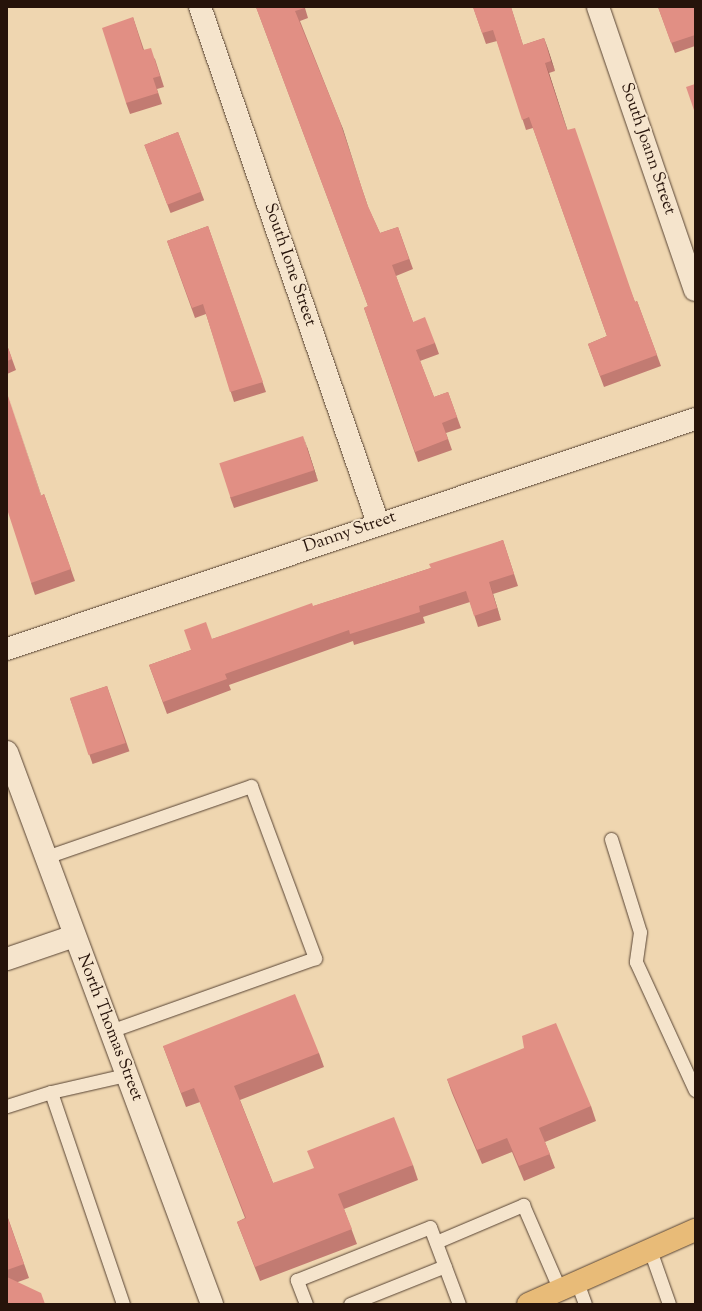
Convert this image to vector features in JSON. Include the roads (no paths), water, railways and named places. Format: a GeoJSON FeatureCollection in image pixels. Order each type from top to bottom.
{"type":"FeatureCollection","features":[{"type":"Feature","properties":{"kind":"main road"},"geometry":{"type":"LineString","coordinates":[[528,1304],[695,1230]]}},
{"type":"Feature","properties":{"kind":"street","name":"South Ione Street"},"geometry":{"type":"LineString","coordinates":[[200,7],[378,523]]}},
{"type":"Feature","properties":{"kind":"street","name":"South Joann Street"},"geometry":{"type":"LineString","coordinates":[[598,7],[695,290]]}},
{"type":"Feature","properties":{"kind":"street","name":"Danny Street"},"geometry":{"type":"LineString","coordinates":[[7,649],[378,523],[695,419]]}},
{"type":"Feature","properties":{"kind":"street","name":"North Thomas Street"},"geometry":{"type":"LineString","coordinates":[[7,752],[74,936],[212,1304]]}},
{"type":"Feature","properties":{"kind":"street"},"geometry":{"type":"LineString","coordinates":[[7,959],[74,936]]}},
{"type":"Feature","properties":{"kind":"lane"},"geometry":{"type":"LineString","coordinates":[[46,857],[251,786],[315,958],[110,1031]]}},
{"type":"Feature","properties":{"kind":"lane"},"geometry":{"type":"LineString","coordinates":[[611,839],[640,932],[636,962],[695,1090]]}},
{"type":"Feature","properties":{"kind":"lane"},"geometry":{"type":"LineString","coordinates":[[7,1106],[51,1092],[126,1075]]}},
{"type":"Feature","properties":{"kind":"lane"},"geometry":{"type":"LineString","coordinates":[[51,1092],[123,1304]]}},
{"type":"Feature","properties":{"kind":"lane"},"geometry":{"type":"LineString","coordinates":[[436,1242],[523,1205],[569,1286],[585,1304]]}},
{"type":"Feature","properties":{"kind":"lane"},"geometry":{"type":"LineString","coordinates":[[306,1304],[297,1280],[430,1227],[459,1304]]}},
{"type":"Feature","properties":{"kind":"lane"},"geometry":{"type":"LineString","coordinates":[[650,1250],[669,1304]]}},
{"type":"Feature","properties":{"kind":"lane"},"geometry":{"type":"LineString","coordinates":[[350,1304],[445,1266]]}}]}
